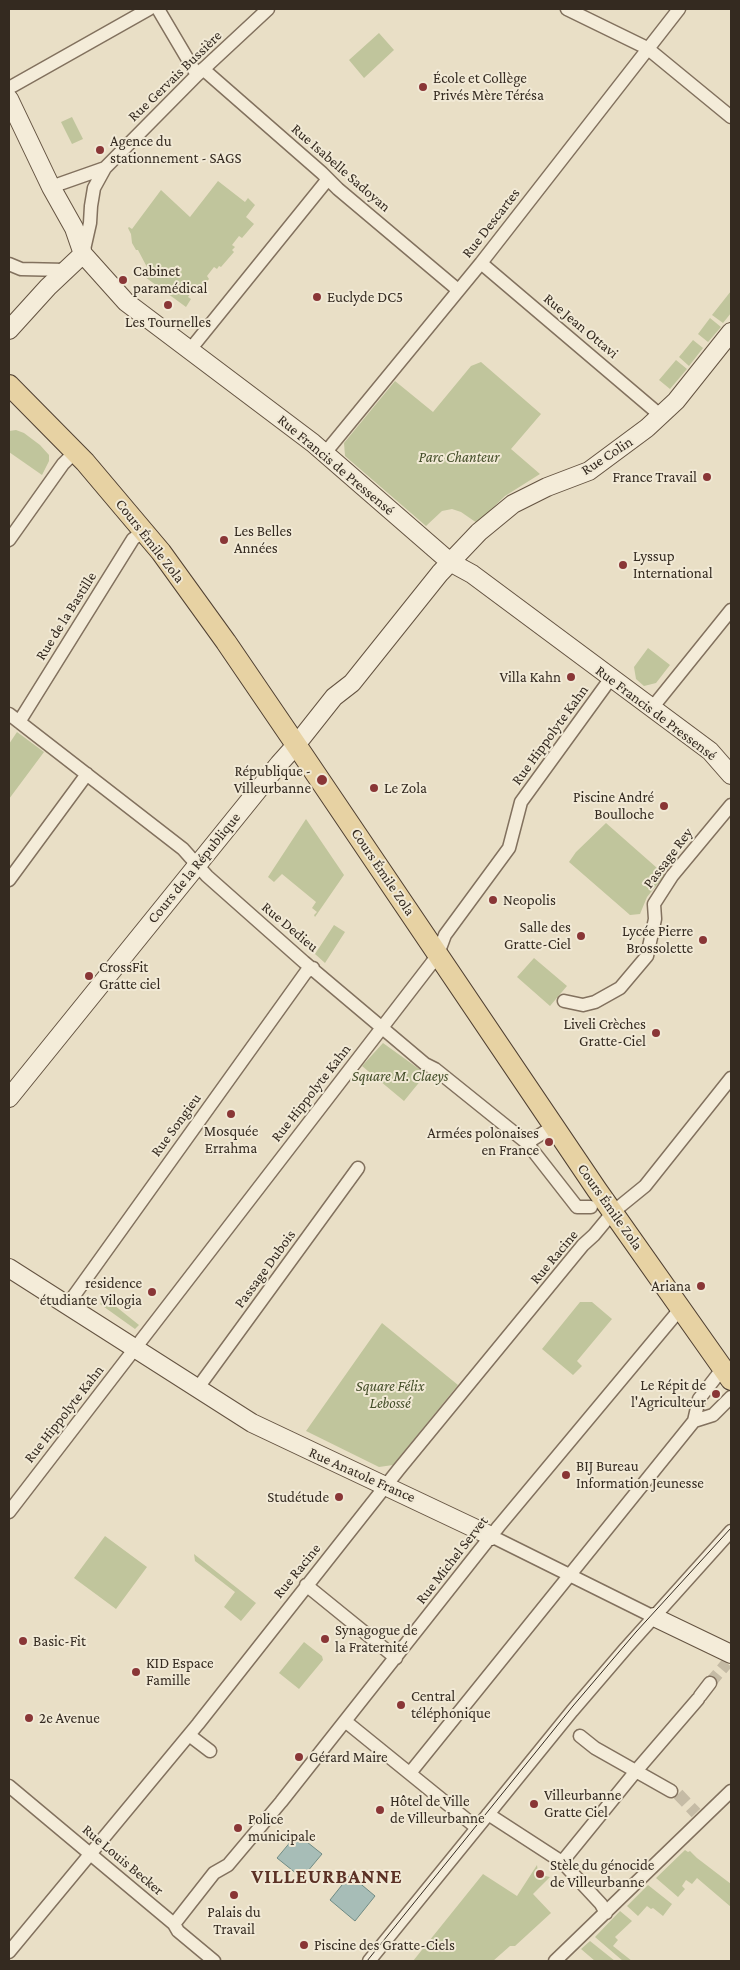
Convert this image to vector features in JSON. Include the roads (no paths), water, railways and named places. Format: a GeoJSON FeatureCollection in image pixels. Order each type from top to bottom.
{"type":"FeatureCollection","features":[{"type":"Feature","properties":{"kind":"main road","name":"Cours Émile Zola"},"geometry":{"type":"LineString","coordinates":[[9,385],[75,452],[144,531],[226,642],[612,1212],[727,1374]]}},
{"type":"Feature","properties":{"kind":"street"},"geometry":{"type":"LineString","coordinates":[[9,88],[149,9]]}},
{"type":"Feature","properties":{"kind":"street","name":"Rue Isabelle Sadoyan"},"geometry":{"type":"LineString","coordinates":[[158,9],[200,72],[458,290]]}},
{"type":"Feature","properties":{"kind":"street","name":"Rue Gervais Bussière"},"geometry":{"type":"LineString","coordinates":[[83,254],[90,224],[94,188],[105,168],[200,72],[268,9]]}},
{"type":"Feature","properties":{"kind":"street"},"geometry":{"type":"LineString","coordinates":[[567,9],[647,48],[731,116]]}},
{"type":"Feature","properties":{"kind":"street","name":"Rue Descartes"},"geometry":{"type":"LineString","coordinates":[[325,453],[481,263],[678,9]]}},
{"type":"Feature","properties":{"kind":"street","name":"Rue Francis de Pressensé"},"geometry":{"type":"LineString","coordinates":[[9,99],[51,187],[74,228],[83,254],[126,302],[325,453],[445,567],[472,574],[710,751],[731,775]]}},
{"type":"Feature","properties":{"kind":"street","name":"Rue Gervais Bussière"},"geometry":{"type":"LineString","coordinates":[[51,187],[105,168]]}},
{"type":"Feature","properties":{"kind":"street"},"geometry":{"type":"LineString","coordinates":[[189,351],[328,179]]}},
{"type":"Feature","properties":{"kind":"street"},"geometry":{"type":"LineString","coordinates":[[9,330],[83,254]]}},
{"type":"Feature","properties":{"kind":"street","name":"Rue Jean Ottavi"},"geometry":{"type":"LineString","coordinates":[[481,263],[660,415]]}},
{"type":"Feature","properties":{"kind":"street"},"geometry":{"type":"LineString","coordinates":[[9,264],[21,269],[66,270]]}},
{"type":"Feature","properties":{"kind":"street","name":"Rue Colin"},"geometry":{"type":"LineString","coordinates":[[445,567],[479,532],[513,504],[547,487],[589,470],[647,428],[676,401],[731,332]]}},
{"type":"Feature","properties":{"kind":"street"},"geometry":{"type":"LineString","coordinates":[[9,540],[63,464],[75,452]]}},
{"type":"Feature","properties":{"kind":"street","name":"Rue de la Bastille"},"geometry":{"type":"LineString","coordinates":[[19,722],[133,539],[144,531]]}},
{"type":"Feature","properties":{"kind":"street","name":"Cours de la République"},"geometry":{"type":"LineString","coordinates":[[9,1098],[185,878],[198,865],[334,697],[352,683],[445,567]]}},
{"type":"Feature","properties":{"kind":"street"},"geometry":{"type":"LineString","coordinates":[[652,708],[731,610]]}},
{"type":"Feature","properties":{"kind":"street","name":"Rue Hippolyte Kahn"},"geometry":{"type":"LineString","coordinates":[[9,1512],[438,954],[445,935],[509,848],[521,802],[611,678]]}},
{"type":"Feature","properties":{"kind":"street","name":"Rue Dedieu"},"geometry":{"type":"LineString","coordinates":[[9,714],[183,850],[207,876],[260,924],[425,1064],[435,1069],[527,1143],[577,1207],[591,1207]]}},
{"type":"Feature","properties":{"kind":"street"},"geometry":{"type":"LineString","coordinates":[[9,880],[87,774]]}},
{"type":"Feature","properties":{"kind":"street","name":"Passage Rey"},"geometry":{"type":"LineString","coordinates":[[564,1001],[583,1005],[596,1002],[614,993],[648,956],[655,919],[654,904],[672,876],[731,805]]}},
{"type":"Feature","properties":{"kind":"street","name":"Rue Songieu"},"geometry":{"type":"LineString","coordinates":[[68,1304],[306,972],[313,968]]}},
{"type":"Feature","properties":{"kind":"street","name":"Rue Racine"},"geometry":{"type":"LineString","coordinates":[[9,1952],[89,1853],[189,1735],[386,1486],[612,1212],[645,1186],[731,1078]]}},
{"type":"Feature","properties":{"kind":"street"},"geometry":{"type":"LineString","coordinates":[[527,1143],[554,1126]]}},
{"type":"Feature","properties":{"kind":"street","name":"Passage Dubois"},"geometry":{"type":"LineString","coordinates":[[197,1389],[358,1168]]}},
{"type":"Feature","properties":{"kind":"street","name":"Rue Anatole France"},"geometry":{"type":"LineString","coordinates":[[9,1268],[136,1347],[197,1389],[252,1423],[491,1536],[731,1654]]}},
{"type":"Feature","properties":{"kind":"street","name":"Rue Michel Servet"},"geometry":{"type":"LineString","coordinates":[[174,1924],[214,1873],[228,1866],[396,1658],[491,1536],[681,1308]]}},
{"type":"Feature","properties":{"kind":"street"},"geometry":{"type":"LineString","coordinates":[[410,1773],[694,1421],[699,1399],[727,1374]]}},
{"type":"Feature","properties":{"kind":"street"},"geometry":{"type":"LineString","coordinates":[[694,1421],[713,1414],[731,1397]]}},
{"type":"Feature","properties":{"kind":"street"},"geometry":{"type":"LineString","coordinates":[[369,1961],[563,1722],[654,1616],[731,1531]]}},
{"type":"Feature","properties":{"kind":"street"},"geometry":{"type":"LineString","coordinates":[[306,1585],[396,1658]]}},
{"type":"Feature","properties":{"kind":"street"},"geometry":{"type":"LineString","coordinates":[[562,1862],[710,1683]]}},
{"type":"Feature","properties":{"kind":"street"},"geometry":{"type":"LineString","coordinates":[[345,1721],[477,1828]]}},
{"type":"Feature","properties":{"kind":"street"},"geometry":{"type":"LineString","coordinates":[[563,1722],[595,1748],[671,1791]]}},
{"type":"Feature","properties":{"kind":"street"},"geometry":{"type":"LineString","coordinates":[[189,1735],[210,1751]]}},
{"type":"Feature","properties":{"kind":"street","name":"Rue Louis Becker"},"geometry":{"type":"LineString","coordinates":[[9,1786],[174,1924],[178,1931],[214,1961]]}},
{"type":"Feature","properties":{"kind":"street"},"geometry":{"type":"LineString","coordinates":[[555,1961],[731,1791]]}},
{"type":"Feature","properties":{"kind":"street"},"geometry":{"type":"LineString","coordinates":[[488,1814],[562,1862],[601,1904],[606,1913]]}},
{"type":"Feature","properties":{"kind":"water"},"geometry":{"type":"Polygon","coordinates":[[[297,1834],[322,1854],[302,1878],[277,1858],[297,1834]]]}},
{"type":"Feature","properties":{"kind":"water"},"geometry":{"type":"Polygon","coordinates":[[[350,1875],[375,1896],[355,1921],[330,1900],[350,1875]]]}},
{"type":"Feature","properties":{"kind":"tunnel"},"geometry":{"type":"LineString","coordinates":[[710,1683],[727,1663]]}},
{"type":"Feature","properties":{"kind":"tunnel"},"geometry":{"type":"LineString","coordinates":[[678,1794],[696,1813]]}},
{"type":"Feature","properties":{"kind":"tram line"},"geometry":{"type":"LineString","coordinates":[[367,1961],[573,1706],[636,1632],[731,1528]]}},
{"type":"Feature","properties":{"kind":"place","name":"École et Collège Privés Mère Térésa"},"geometry":{"type":"Point","coordinates":[423,87]}},
{"type":"Feature","properties":{"kind":"place","name":"Agence du stationnement - SAGS"},"geometry":{"type":"Point","coordinates":[100,150]}},
{"type":"Feature","properties":{"kind":"place","name":"Cabinet paramédical"},"geometry":{"type":"Point","coordinates":[123,280]}},
{"type":"Feature","properties":{"kind":"place","name":"Euclyde DC5"},"geometry":{"type":"Point","coordinates":[317,297]}},
{"type":"Feature","properties":{"kind":"place","name":"Les Tournelles"},"geometry":{"type":"Point","coordinates":[168,305]}},
{"type":"Feature","properties":{"kind":"place","name":"France Travail"},"geometry":{"type":"Point","coordinates":[707,477]}},
{"type":"Feature","properties":{"kind":"place","name":"Les Belles Années"},"geometry":{"type":"Point","coordinates":[224,540]}},
{"type":"Feature","properties":{"kind":"place","name":"Lyssup International"},"geometry":{"type":"Point","coordinates":[623,565]}},
{"type":"Feature","properties":{"kind":"place","name":"Villa Kahn"},"geometry":{"type":"Point","coordinates":[571,677]}},
{"type":"Feature","properties":{"kind":"place","name":"République - Villeurbanne"},"geometry":{"type":"Point","coordinates":[322,780]}},
{"type":"Feature","properties":{"kind":"place","name":"Le Zola"},"geometry":{"type":"Point","coordinates":[374,788]}},
{"type":"Feature","properties":{"kind":"place","name":"Piscine André Boulloche"},"geometry":{"type":"Point","coordinates":[664,806]}},
{"type":"Feature","properties":{"kind":"place","name":"Neopolis"},"geometry":{"type":"Point","coordinates":[493,900]}},
{"type":"Feature","properties":{"kind":"place","name":"Salle des Gratte-Ciel"},"geometry":{"type":"Point","coordinates":[581,936]}},
{"type":"Feature","properties":{"kind":"place","name":"Lycée Pierre Brossolette"},"geometry":{"type":"Point","coordinates":[703,940]}},
{"type":"Feature","properties":{"kind":"place","name":"CrossFit Gratte ciel"},"geometry":{"type":"Point","coordinates":[89,976]}},
{"type":"Feature","properties":{"kind":"place","name":"Liveli Crèches Gratte-Ciel"},"geometry":{"type":"Point","coordinates":[656,1033]}},
{"type":"Feature","properties":{"kind":"place","name":"Mosquée Errahma"},"geometry":{"type":"Point","coordinates":[231,1114]}},
{"type":"Feature","properties":{"kind":"place","name":"Armées polonaises en France"},"geometry":{"type":"Point","coordinates":[549,1142]}},
{"type":"Feature","properties":{"kind":"place","name":"Ariana"},"geometry":{"type":"Point","coordinates":[701,1286]}},
{"type":"Feature","properties":{"kind":"place","name":"residence étudiante Vilogia"},"geometry":{"type":"Point","coordinates":[152,1292]}},
{"type":"Feature","properties":{"kind":"place","name":"Le Répit de l'Agriculteur"},"geometry":{"type":"Point","coordinates":[716,1394]}},
{"type":"Feature","properties":{"kind":"place","name":"BIJ Bureau Information Jeunesse"},"geometry":{"type":"Point","coordinates":[566,1475]}},
{"type":"Feature","properties":{"kind":"place","name":"Studétude"},"geometry":{"type":"Point","coordinates":[339,1497]}},
{"type":"Feature","properties":{"kind":"place","name":"Synagogue de la Fraternité"},"geometry":{"type":"Point","coordinates":[325,1639]}},
{"type":"Feature","properties":{"kind":"place","name":"Basic-Fit"},"geometry":{"type":"Point","coordinates":[23,1641]}},
{"type":"Feature","properties":{"kind":"place","name":"KID Espace Famille"},"geometry":{"type":"Point","coordinates":[136,1672]}},
{"type":"Feature","properties":{"kind":"place","name":"Central téléphonique"},"geometry":{"type":"Point","coordinates":[401,1705]}},
{"type":"Feature","properties":{"kind":"place","name":"2e Avenue"},"geometry":{"type":"Point","coordinates":[29,1718]}},
{"type":"Feature","properties":{"kind":"place","name":"Gérard Maire"},"geometry":{"type":"Point","coordinates":[299,1757]}},
{"type":"Feature","properties":{"kind":"place","name":"Villeurbanne Gratte Ciel"},"geometry":{"type":"Point","coordinates":[534,1804]}},
{"type":"Feature","properties":{"kind":"place","name":"Hôtel de Ville de Villeurbanne"},"geometry":{"type":"Point","coordinates":[380,1810]}},
{"type":"Feature","properties":{"kind":"place","name":"Police municipale"},"geometry":{"type":"Point","coordinates":[238,1828]}},
{"type":"Feature","properties":{"kind":"place","name":"Stèle du génocide de Villeurbanne"},"geometry":{"type":"Point","coordinates":[540,1874]}},
{"type":"Feature","properties":{"kind":"place","name":"Palais du Travail"},"geometry":{"type":"Point","coordinates":[234,1895]}},
{"type":"Feature","properties":{"kind":"place","name":"Piscine des Gratte-Ciels"},"geometry":{"type":"Point","coordinates":[304,1945]}},
{"type":"Feature","properties":{"kind":"district","name":"VILLEURBANNE"},"geometry":{"type":"Point","coordinates":[327,1877]}},
{"type":"Feature","properties":{"kind":"park label","name":"Parc Chanteur"},"geometry":{"type":"Point","coordinates":[459,457]}},
{"type":"Feature","properties":{"kind":"park label","name":"Square M. Claeys"},"geometry":{"type":"Point","coordinates":[400,1076]}},
{"type":"Feature","properties":{"kind":"park label","name":"Square Félix Lebossé"},"geometry":{"type":"Point","coordinates":[390,1394]}}]}
